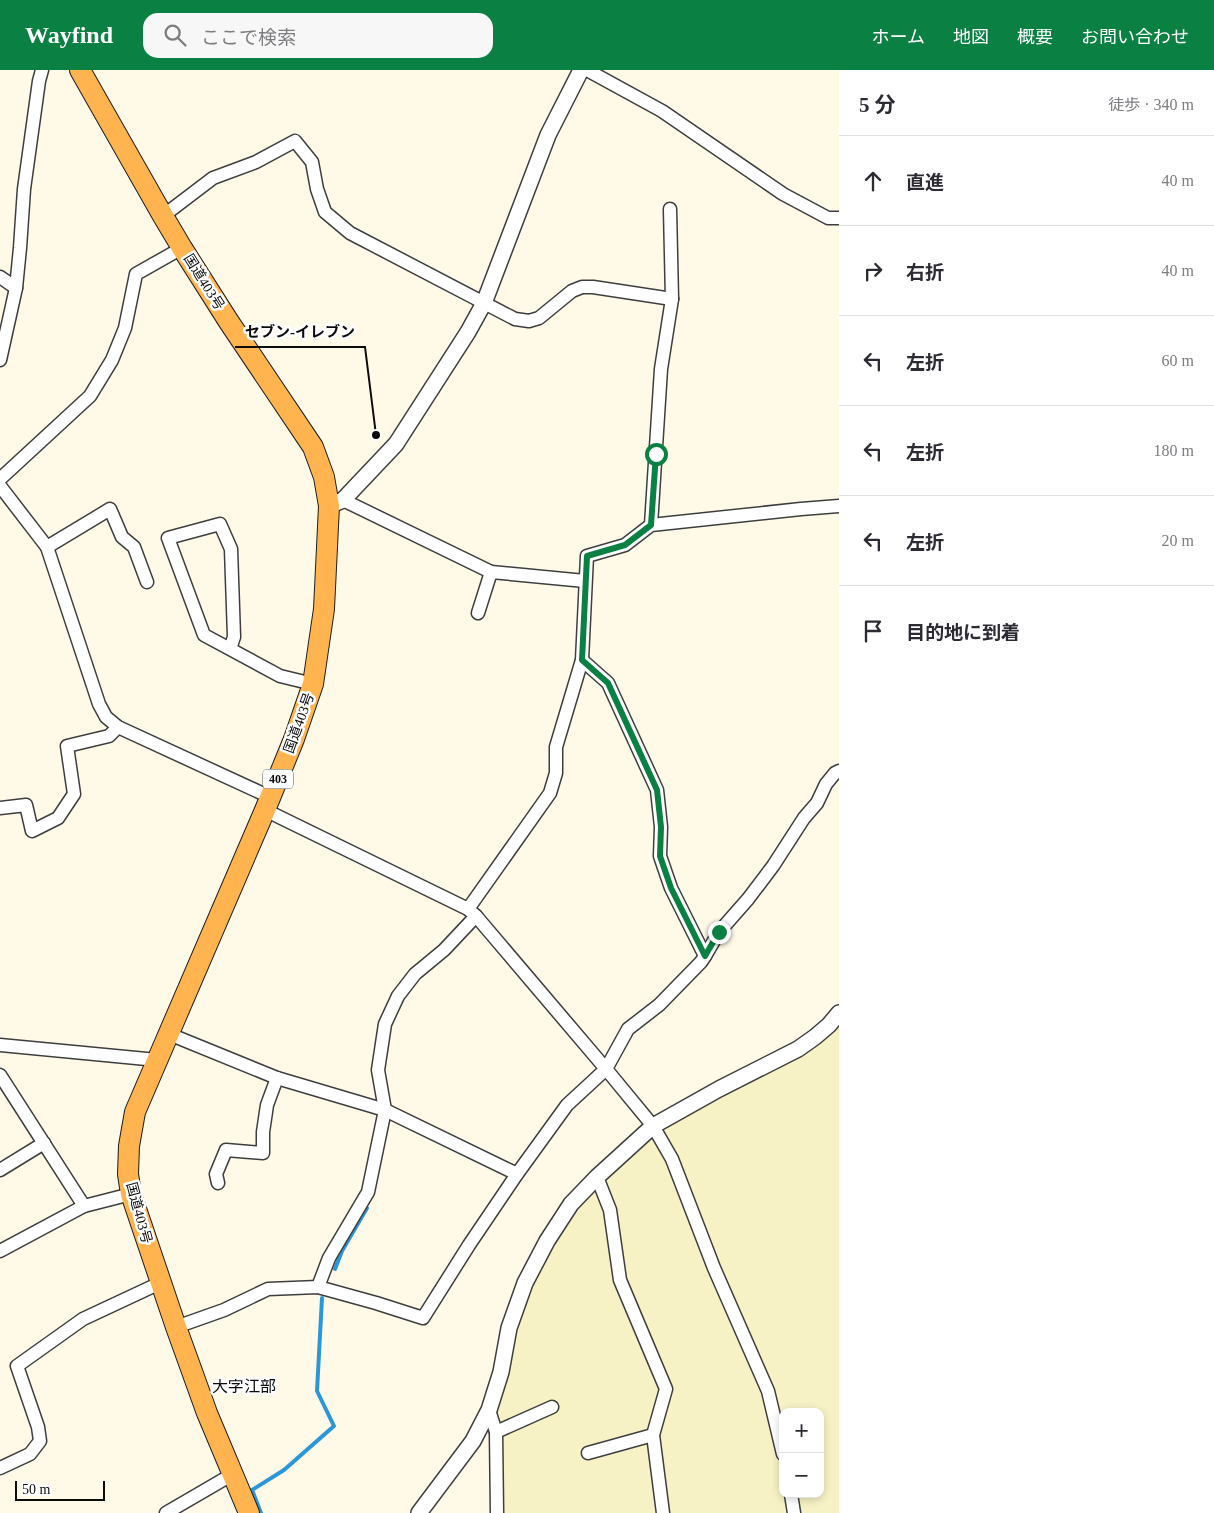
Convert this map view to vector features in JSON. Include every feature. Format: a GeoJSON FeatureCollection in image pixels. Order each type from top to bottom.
{"type":"FeatureCollection","features":[{"type":"Feature","properties":{"kind":"highway","name":"国道403号"},"geometry":{"type":"LineString","coordinates":[[80,70],[182,248],[313,446],[324,478],[336,503],[313,684],[294,739],[268,803],[135,1112],[129,1146],[128,1174],[131,1194],[160,1283],[207,1413],[249,1513]]}},
{"type":"Feature","properties":{"kind":"street"},"geometry":{"type":"LineString","coordinates":[[0,360],[16,288],[24,188],[42,70]]}},
{"type":"Feature","properties":{"kind":"street"},"geometry":{"type":"LineString","coordinates":[[581,70],[548,135],[484,303],[468,332],[396,444],[336,503],[491,572],[585,581]]}},
{"type":"Feature","properties":{"kind":"street"},"geometry":{"type":"LineString","coordinates":[[587,70],[662,111],[783,194],[828,218],[839,218]]}},
{"type":"Feature","properties":{"kind":"street"},"geometry":{"type":"LineString","coordinates":[[163,216],[213,178],[256,162],[295,141],[312,162],[317,189],[326,212],[350,233],[515,319],[529,321],[540,318],[572,291],[582,287],[672,299]]}},
{"type":"Feature","properties":{"kind":"street"},"geometry":{"type":"LineString","coordinates":[[651,525],[661,369],[672,299],[670,209]]}},
{"type":"Feature","properties":{"kind":"street"},"geometry":{"type":"LineString","coordinates":[[0,479],[90,396],[112,360],[125,328],[136,274],[182,248]]}},
{"type":"Feature","properties":{"kind":"street"},"geometry":{"type":"LineString","coordinates":[[0,277],[16,288]]}},
{"type":"Feature","properties":{"kind":"street"},"geometry":{"type":"LineString","coordinates":[[0,486],[47,547],[99,704],[106,717],[118,727],[268,803],[472,912],[653,1126],[672,1159],[714,1268],[768,1391],[783,1453]]}},
{"type":"Feature","properties":{"kind":"street"},"geometry":{"type":"LineString","coordinates":[[318,1287],[329,1258],[368,1192],[385,1110],[378,1070],[385,1024],[398,996],[415,974],[444,950],[472,912],[550,794],[556,774],[556,746],[582,660],[587,556],[625,545],[651,525],[839,506]]}},
{"type":"Feature","properties":{"kind":"street"},"geometry":{"type":"LineString","coordinates":[[47,547],[110,509],[122,537],[134,548],[147,582]]}},
{"type":"Feature","properties":{"kind":"street"},"geometry":{"type":"LineString","coordinates":[[230,649],[234,637],[232,549],[220,524],[168,538],[204,635],[280,676],[313,684]]}},
{"type":"Feature","properties":{"kind":"street"},"geometry":{"type":"LineString","coordinates":[[478,613],[491,572]]}},
{"type":"Feature","properties":{"kind":"street"},"geometry":{"type":"LineString","coordinates":[[582,660],[608,683],[657,790],[661,827],[660,856],[671,888],[705,956]]}},
{"type":"Feature","properties":{"kind":"street"},"geometry":{"type":"LineString","coordinates":[[0,808],[26,805],[32,831],[58,818],[74,794],[67,746],[109,736],[118,727]]}},
{"type":"Feature","properties":{"kind":"street"},"geometry":{"type":"LineString","coordinates":[[176,1327],[224,1310],[268,1289],[318,1287],[422,1318],[517,1174],[567,1105],[606,1069],[628,1029],[659,1005],[701,962],[719,932],[748,899],[773,866],[804,818],[817,803],[826,784],[839,771]]}},
{"type":"Feature","properties":{"kind":"street"},"geometry":{"type":"LineString","coordinates":[[419,1513],[473,1441],[489,1410],[501,1372],[509,1328],[525,1283],[547,1241],[572,1204],[653,1126],[719,1089],[798,1050],[830,1025],[839,1013]]}},
{"type":"Feature","properties":{"kind":"street"},"geometry":{"type":"LineString","coordinates":[[169,1034],[277,1078],[385,1110],[517,1174]]}},
{"type":"Feature","properties":{"kind":"street"},"geometry":{"type":"LineString","coordinates":[[0,1044],[157,1060]]}},
{"type":"Feature","properties":{"kind":"street"},"geometry":{"type":"LineString","coordinates":[[0,1075],[84,1206]]}},
{"type":"Feature","properties":{"kind":"street"},"geometry":{"type":"LineString","coordinates":[[218,1183],[216,1174],[226,1150],[263,1153],[262,1132],[266,1105],[277,1078]]}},
{"type":"Feature","properties":{"kind":"street"},"geometry":{"type":"LineString","coordinates":[[0,1170],[44,1143]]}},
{"type":"Feature","properties":{"kind":"street"},"geometry":{"type":"LineString","coordinates":[[597,1178],[610,1210],[620,1280],[666,1389],[653,1435],[664,1513]]}},
{"type":"Feature","properties":{"kind":"street"},"geometry":{"type":"LineString","coordinates":[[0,1251],[84,1206],[131,1194]]}},
{"type":"Feature","properties":{"kind":"street"},"geometry":{"type":"LineString","coordinates":[[0,1468],[30,1454],[40,1441],[38,1427],[17,1366],[83,1319],[160,1283]]}},
{"type":"Feature","properties":{"kind":"street"},"geometry":{"type":"LineString","coordinates":[[496,1432],[552,1407]]}},
{"type":"Feature","properties":{"kind":"street"},"geometry":{"type":"LineString","coordinates":[[489,1410],[496,1432],[497,1513]]}},
{"type":"Feature","properties":{"kind":"street"},"geometry":{"type":"LineString","coordinates":[[588,1453],[653,1435]]}},
{"type":"Feature","properties":{"kind":"street"},"geometry":{"type":"LineString","coordinates":[[166,1513],[233,1474]]}},
{"type":"Feature","properties":{"kind":"street"},"geometry":{"type":"LineString","coordinates":[[792,1498],[794,1513]]}},
{"type":"Feature","properties":{"kind":"shaded area"},"geometry":{"type":"Polygon","coordinates":[[[839,1013],[839,1513],[497,1513],[489,1410],[547,1241],[653,1126],[755,1072],[839,1013]]]}},
{"type":"Feature","properties":{"kind":"waterway"},"geometry":{"type":"LineString","coordinates":[[335,1269],[342,1251],[367,1208]]}},
{"type":"Feature","properties":{"kind":"waterway"},"geometry":{"type":"LineString","coordinates":[[261,1513],[252,1490],[284,1470],[334,1426],[317,1391],[322,1298]]}},
{"type":"Feature","properties":{"kind":"place","name":"セブン-イレブン"},"geometry":{"type":"Point","coordinates":[376,435]}},
{"type":"Feature","properties":{"kind":"district","name":"大字江部"},"geometry":{"type":"Point","coordinates":[244,1386]}},
{"type":"Feature","properties":{"kind":"route"},"geometry":{"type":"LineString","coordinates":[[656,454],[651,525],[625,545],[587,556],[582,660],[608,683],[657,790],[661,827],[660,856],[671,888],[705,956],[719,932]]}}]}
